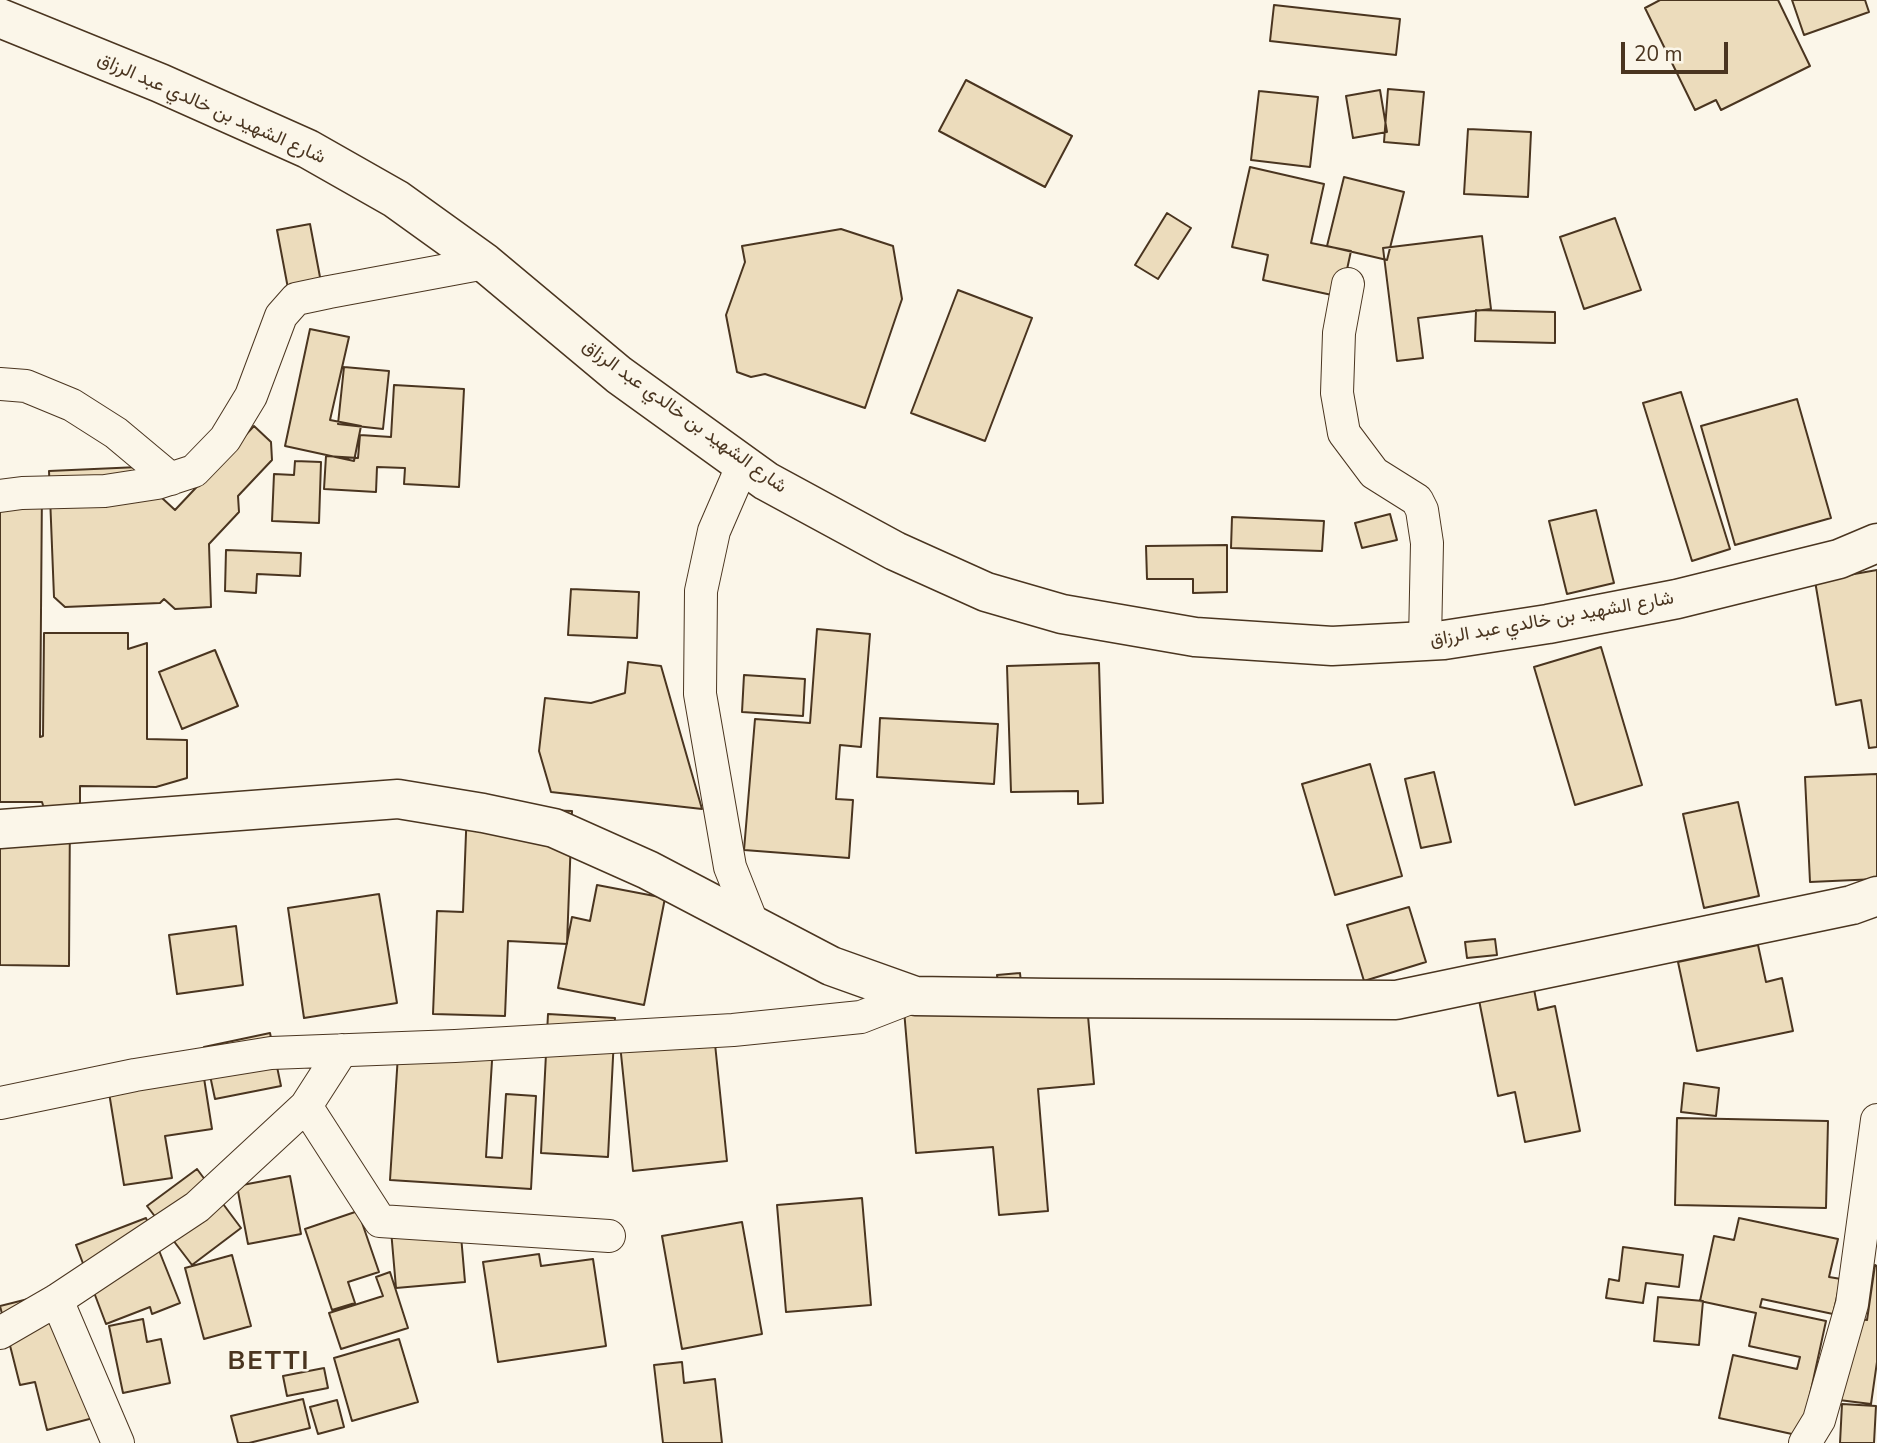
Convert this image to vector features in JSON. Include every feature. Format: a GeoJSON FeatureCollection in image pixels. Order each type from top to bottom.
{"type":"FeatureCollection","features":[{"type":"Feature","properties":{"kind":"main road","name":"شارع الشهيد بن خالدي عبد الرزاق"},"geometry":{"type":"LineString","coordinates":[[0,18],[160,83],[308,149],[396,199],[485,263],[619,375],[766,481],[895,551],[986,592],[1062,614],[1195,637],[1332,646],[1425,642],[1548,624],[1678,599],[1839,559],[1877,542]]}},
{"type":"Feature","properties":{"kind":"main road"},"geometry":{"type":"LineString","coordinates":[[0,829],[398,799],[483,813],[554,828],[648,870],[831,965],[915,996],[1396,1000],[1852,905],[1877,896]]}},
{"type":"Feature","properties":{"kind":"street"},"geometry":{"type":"LineString","coordinates":[[0,496],[105,491],[157,483],[194,471],[225,439],[251,396],[281,316],[296,299],[485,263]]}},
{"type":"Feature","properties":{"kind":"street"},"geometry":{"type":"LineString","coordinates":[[1348,284],[1338,345],[1337,393],[1344,433],[1374,473],[1417,500],[1422,510],[1427,543],[1425,642]]}},
{"type":"Feature","properties":{"kind":"street"},"geometry":{"type":"LineString","coordinates":[[0,384],[26,386],[72,405],[116,433],[171,478]]}},
{"type":"Feature","properties":{"kind":"street"},"geometry":{"type":"LineString","coordinates":[[743,464],[714,531],[701,591],[700,694],[730,867],[753,925]]}},
{"type":"Feature","properties":{"kind":"street"},"geometry":{"type":"LineString","coordinates":[[0,1103],[135,1075],[257,1055],[733,1030],[861,1017],[915,996]]}},
{"type":"Feature","properties":{"kind":"street"},"geometry":{"type":"LineString","coordinates":[[0,1333],[57,1300],[197,1207],[306,1105],[342,1050]]}},
{"type":"Feature","properties":{"kind":"street"},"geometry":{"type":"LineString","coordinates":[[306,1105],[380,1221],[609,1236]]}},
{"type":"Feature","properties":{"kind":"street"},"geometry":{"type":"LineString","coordinates":[[1805,1443],[1819,1420],[1852,1304],[1877,1120]]}},
{"type":"Feature","properties":{"kind":"street"},"geometry":{"type":"LineString","coordinates":[[57,1300],[118,1443]]}},
{"type":"Feature","properties":{"kind":"building"},"geometry":{"type":"Polygon","coordinates":[[[1660,0],[1778,0],[1810,66],[1721,110],[1716,100],[1695,110],[1645,8],[1660,0]]]}},
{"type":"Feature","properties":{"kind":"building"},"geometry":{"type":"Polygon","coordinates":[[[1792,0],[1865,0],[1869,12],[1804,35],[1792,0]]]}},
{"type":"Feature","properties":{"kind":"building"},"geometry":{"type":"Polygon","coordinates":[[[1274,5],[1400,19],[1396,55],[1270,41],[1274,5]]]}},
{"type":"Feature","properties":{"kind":"building"},"geometry":{"type":"Polygon","coordinates":[[[966,80],[1072,136],[1045,187],[939,131],[966,80]]]}},
{"type":"Feature","properties":{"kind":"building"},"geometry":{"type":"Polygon","coordinates":[[[1388,89],[1424,92],[1419,145],[1384,142],[1388,89]]]}},
{"type":"Feature","properties":{"kind":"building"},"geometry":{"type":"Polygon","coordinates":[[[1380,90],[1387,132],[1353,138],[1346,96],[1380,90]]]}},
{"type":"Feature","properties":{"kind":"building"},"geometry":{"type":"Polygon","coordinates":[[[1259,91],[1318,97],[1310,167],[1251,160],[1259,91]]]}},
{"type":"Feature","properties":{"kind":"building"},"geometry":{"type":"Polygon","coordinates":[[[1468,129],[1531,132],[1528,197],[1464,194],[1468,129]]]}},
{"type":"Feature","properties":{"kind":"building"},"geometry":{"type":"Polygon","coordinates":[[[1250,167],[1324,184],[1311,243],[1351,251],[1341,297],[1263,280],[1268,255],[1232,247],[1250,167]]]}},
{"type":"Feature","properties":{"kind":"building"},"geometry":{"type":"Polygon","coordinates":[[[1344,177],[1404,192],[1387,260],[1327,246],[1344,177]]]}},
{"type":"Feature","properties":{"kind":"building"},"geometry":{"type":"Polygon","coordinates":[[[1167,213],[1191,228],[1158,279],[1135,265],[1167,213]]]}},
{"type":"Feature","properties":{"kind":"building"},"geometry":{"type":"Polygon","coordinates":[[[1615,218],[1641,290],[1584,309],[1560,237],[1615,218]]]}},
{"type":"Feature","properties":{"kind":"building"},"geometry":{"type":"Polygon","coordinates":[[[310,224],[323,293],[290,299],[277,230],[310,224]]]}},
{"type":"Feature","properties":{"kind":"building"},"geometry":{"type":"Polygon","coordinates":[[[841,229],[893,246],[902,299],[865,408],[765,374],[751,377],[737,372],[726,315],[745,262],[742,246],[841,229]]]}},
{"type":"Feature","properties":{"kind":"building"},"geometry":{"type":"Polygon","coordinates":[[[1482,236],[1491,309],[1418,318],[1423,358],[1397,361],[1383,248],[1482,236]]]}},
{"type":"Feature","properties":{"kind":"building"},"geometry":{"type":"Polygon","coordinates":[[[958,290],[1032,318],[985,441],[911,413],[958,290]]]}},
{"type":"Feature","properties":{"kind":"building"},"geometry":{"type":"Polygon","coordinates":[[[1476,310],[1555,312],[1555,343],[1475,341],[1476,310]]]}},
{"type":"Feature","properties":{"kind":"building"},"geometry":{"type":"Polygon","coordinates":[[[310,329],[349,337],[330,420],[361,426],[354,461],[285,446],[310,329]]]}},
{"type":"Feature","properties":{"kind":"building"},"geometry":{"type":"Polygon","coordinates":[[[344,367],[389,371],[383,429],[338,424],[344,367]]]}},
{"type":"Feature","properties":{"kind":"building"},"geometry":{"type":"Polygon","coordinates":[[[394,385],[464,389],[459,487],[404,484],[405,468],[377,467],[376,492],[324,489],[326,456],[358,458],[360,435],[391,437],[394,385]]]}},
{"type":"Feature","properties":{"kind":"building"},"geometry":{"type":"Polygon","coordinates":[[[1681,392],[1730,549],[1692,561],[1643,403],[1681,392]]]}},
{"type":"Feature","properties":{"kind":"building"},"geometry":{"type":"Polygon","coordinates":[[[1797,399],[1831,518],[1735,545],[1701,426],[1797,399]]]}},
{"type":"Feature","properties":{"kind":"building"},"geometry":{"type":"Polygon","coordinates":[[[254,426],[271,442],[272,460],[238,496],[239,512],[209,544],[211,607],[175,609],[164,599],[160,603],[65,607],[54,597],[49,471],[139,467],[148,485],[175,510],[254,426]]]}},
{"type":"Feature","properties":{"kind":"building"},"geometry":{"type":"Polygon","coordinates":[[[295,461],[321,462],[319,523],[272,521],[274,474],[294,475],[295,461]]]}},
{"type":"Feature","properties":{"kind":"building"},"geometry":{"type":"Polygon","coordinates":[[[0,487],[42,487],[40,737],[43,736],[44,633],[128,633],[128,649],[147,643],[147,739],[187,740],[187,778],[156,787],[80,786],[80,808],[70,808],[69,966],[0,965],[0,815],[46,815],[42,802],[0,802],[0,487]]]}},
{"type":"Feature","properties":{"kind":"building"},"geometry":{"type":"Polygon","coordinates":[[[1596,510],[1614,583],[1567,594],[1549,521],[1596,510]]]}},
{"type":"Feature","properties":{"kind":"building"},"geometry":{"type":"Polygon","coordinates":[[[1390,514],[1397,540],[1362,548],[1355,523],[1390,514]]]}},
{"type":"Feature","properties":{"kind":"building"},"geometry":{"type":"Polygon","coordinates":[[[1232,517],[1324,521],[1322,551],[1231,548],[1232,517]]]}},
{"type":"Feature","properties":{"kind":"building"},"geometry":{"type":"Polygon","coordinates":[[[1227,545],[1227,592],[1193,593],[1193,579],[1147,579],[1146,546],[1227,545]]]}},
{"type":"Feature","properties":{"kind":"building"},"geometry":{"type":"Polygon","coordinates":[[[226,550],[301,553],[300,576],[257,574],[256,593],[225,591],[226,550]]]}},
{"type":"Feature","properties":{"kind":"building"},"geometry":{"type":"Polygon","coordinates":[[[1877,570],[1877,747],[1869,748],[1861,700],[1836,705],[1815,581],[1877,570]]]}},
{"type":"Feature","properties":{"kind":"building"},"geometry":{"type":"Polygon","coordinates":[[[571,589],[639,592],[637,638],[568,635],[571,589]]]}},
{"type":"Feature","properties":{"kind":"building"},"geometry":{"type":"Polygon","coordinates":[[[817,629],[870,634],[861,747],[840,745],[836,799],[853,800],[849,858],[744,850],[755,719],[810,723],[817,629]]]}},
{"type":"Feature","properties":{"kind":"building"},"geometry":{"type":"Polygon","coordinates":[[[1601,647],[1642,785],[1575,805],[1534,667],[1601,647]]]}},
{"type":"Feature","properties":{"kind":"building"},"geometry":{"type":"Polygon","coordinates":[[[215,650],[238,706],[182,729],[159,672],[215,650]]]}},
{"type":"Feature","properties":{"kind":"building"},"geometry":{"type":"Polygon","coordinates":[[[628,662],[661,666],[702,809],[551,792],[539,751],[545,698],[591,703],[625,693],[628,662]]]}},
{"type":"Feature","properties":{"kind":"building"},"geometry":{"type":"Polygon","coordinates":[[[1099,663],[1103,803],[1078,804],[1078,791],[1011,792],[1007,666],[1099,663]]]}},
{"type":"Feature","properties":{"kind":"building"},"geometry":{"type":"Polygon","coordinates":[[[744,675],[805,679],[803,716],[742,712],[744,675]]]}},
{"type":"Feature","properties":{"kind":"building"},"geometry":{"type":"Polygon","coordinates":[[[880,718],[998,724],[994,784],[877,777],[880,718]]]}},
{"type":"Feature","properties":{"kind":"building"},"geometry":{"type":"Polygon","coordinates":[[[1370,764],[1402,876],[1335,895],[1302,784],[1370,764]]]}},
{"type":"Feature","properties":{"kind":"building"},"geometry":{"type":"Polygon","coordinates":[[[1434,772],[1451,842],[1421,848],[1405,779],[1434,772]]]}},
{"type":"Feature","properties":{"kind":"building"},"geometry":{"type":"Polygon","coordinates":[[[1877,774],[1877,879],[1810,882],[1805,777],[1877,774]]]}},
{"type":"Feature","properties":{"kind":"building"},"geometry":{"type":"Polygon","coordinates":[[[1738,802],[1759,896],[1704,908],[1683,814],[1738,802]]]}},
{"type":"Feature","properties":{"kind":"building"},"geometry":{"type":"Polygon","coordinates":[[[467,807],[572,811],[567,944],[508,941],[505,1016],[433,1014],[437,911],[463,912],[467,807]]]}},
{"type":"Feature","properties":{"kind":"building"},"geometry":{"type":"Polygon","coordinates":[[[597,885],[665,898],[644,1005],[558,988],[572,917],[590,921],[597,885]]]}},
{"type":"Feature","properties":{"kind":"building"},"geometry":{"type":"Polygon","coordinates":[[[379,894],[397,1003],[304,1018],[288,908],[379,894]]]}},
{"type":"Feature","properties":{"kind":"building"},"geometry":{"type":"Polygon","coordinates":[[[1409,907],[1426,962],[1364,981],[1347,925],[1409,907]]]}},
{"type":"Feature","properties":{"kind":"building"},"geometry":{"type":"Polygon","coordinates":[[[236,926],[243,985],[177,994],[169,935],[236,926]]]}},
{"type":"Feature","properties":{"kind":"building"},"geometry":{"type":"Polygon","coordinates":[[[1495,939],[1497,955],[1467,958],[1465,942],[1495,939]]]}},
{"type":"Feature","properties":{"kind":"building"},"geometry":{"type":"Polygon","coordinates":[[[1758,945],[1766,982],[1782,978],[1793,1031],[1697,1051],[1678,962],[1758,945]]]}},
{"type":"Feature","properties":{"kind":"building"},"geometry":{"type":"Polygon","coordinates":[[[1020,973],[1022,992],[1085,982],[1094,1084],[1038,1089],[1048,1211],[999,1215],[993,1147],[916,1153],[903,998],[999,990],[997,975],[1020,973]]]}},
{"type":"Feature","properties":{"kind":"building"},"geometry":{"type":"Polygon","coordinates":[[[1533,984],[1538,1010],[1555,1006],[1580,1131],[1525,1142],[1515,1092],[1498,1096],[1478,995],[1533,984]]]}},
{"type":"Feature","properties":{"kind":"building"},"geometry":{"type":"Polygon","coordinates":[[[548,1014],[615,1018],[608,1157],[541,1153],[548,1014]]]}},
{"type":"Feature","properties":{"kind":"building"},"geometry":{"type":"Polygon","coordinates":[[[270,1033],[281,1086],[215,1099],[204,1047],[270,1033]]]}},
{"type":"Feature","properties":{"kind":"building"},"geometry":{"type":"Polygon","coordinates":[[[714,1034],[727,1161],[633,1171],[620,1044],[714,1034]]]}},
{"type":"Feature","properties":{"kind":"building"},"geometry":{"type":"Polygon","coordinates":[[[399,1039],[493,1045],[486,1157],[502,1158],[506,1094],[536,1096],[531,1189],[390,1180],[399,1039]]]}},
{"type":"Feature","properties":{"kind":"building"},"geometry":{"type":"Polygon","coordinates":[[[201,1059],[212,1129],[165,1136],[172,1178],[124,1185],[106,1074],[201,1059]]]}},
{"type":"Feature","properties":{"kind":"building"},"geometry":{"type":"Polygon","coordinates":[[[1684,1083],[1719,1088],[1716,1116],[1681,1112],[1684,1083]]]}},
{"type":"Feature","properties":{"kind":"building"},"geometry":{"type":"Polygon","coordinates":[[[1677,1118],[1828,1121],[1826,1208],[1675,1205],[1677,1118]]]}},
{"type":"Feature","properties":{"kind":"building"},"geometry":{"type":"Polygon","coordinates":[[[197,1169],[241,1228],[192,1265],[147,1206],[197,1169]]]}},
{"type":"Feature","properties":{"kind":"building"},"geometry":{"type":"Polygon","coordinates":[[[290,1176],[301,1234],[248,1244],[237,1186],[290,1176]]]}},
{"type":"Feature","properties":{"kind":"building"},"geometry":{"type":"Polygon","coordinates":[[[862,1198],[871,1305],[786,1312],[777,1205],[862,1198]]]}},
{"type":"Feature","properties":{"kind":"building"},"geometry":{"type":"Polygon","coordinates":[[[358,1211],[379,1272],[348,1282],[355,1303],[332,1310],[305,1229],[358,1211]]]}},
{"type":"Feature","properties":{"kind":"building"},"geometry":{"type":"Polygon","coordinates":[[[146,1218],[180,1303],[152,1314],[150,1307],[106,1324],[76,1245],[146,1218]]]}},
{"type":"Feature","properties":{"kind":"building"},"geometry":{"type":"Polygon","coordinates":[[[1739,1218],[1838,1239],[1829,1277],[1841,1279],[1833,1314],[1762,1299],[1760,1307],[1826,1321],[1801,1436],[1719,1418],[1733,1355],[1797,1369],[1800,1357],[1749,1346],[1756,1313],[1700,1301],[1714,1236],[1734,1240],[1739,1218]]]}},
{"type":"Feature","properties":{"kind":"building"},"geometry":{"type":"Polygon","coordinates":[[[742,1222],[762,1334],[682,1349],[662,1236],[742,1222]]]}},
{"type":"Feature","properties":{"kind":"building"},"geometry":{"type":"Polygon","coordinates":[[[460,1224],[465,1282],[396,1288],[391,1230],[460,1224]]]}},
{"type":"Feature","properties":{"kind":"building"},"geometry":{"type":"Polygon","coordinates":[[[1623,1247],[1683,1255],[1679,1287],[1646,1283],[1643,1303],[1606,1298],[1609,1279],[1619,1281],[1623,1247]]]}},
{"type":"Feature","properties":{"kind":"building"},"geometry":{"type":"Polygon","coordinates":[[[539,1254],[541,1266],[593,1259],[606,1346],[498,1362],[483,1262],[539,1254]]]}},
{"type":"Feature","properties":{"kind":"building"},"geometry":{"type":"Polygon","coordinates":[[[232,1255],[251,1326],[204,1339],[185,1268],[232,1255]]]}},
{"type":"Feature","properties":{"kind":"building"},"geometry":{"type":"Polygon","coordinates":[[[1875,1265],[1877,1362],[1871,1404],[1839,1400],[1851,1318],[1867,1320],[1875,1265]]]}},
{"type":"Feature","properties":{"kind":"building"},"geometry":{"type":"Polygon","coordinates":[[[390,1272],[408,1328],[341,1349],[329,1313],[383,1296],[376,1277],[390,1272]]]}},
{"type":"Feature","properties":{"kind":"building"},"geometry":{"type":"Polygon","coordinates":[[[64,1290],[101,1416],[47,1430],[35,1382],[20,1385],[0,1306],[64,1290]]]}},
{"type":"Feature","properties":{"kind":"building"},"geometry":{"type":"Polygon","coordinates":[[[1658,1297],[1703,1301],[1699,1345],[1654,1341],[1658,1297]]]}},
{"type":"Feature","properties":{"kind":"building"},"geometry":{"type":"Polygon","coordinates":[[[143,1319],[147,1342],[161,1339],[170,1383],[123,1393],[109,1326],[143,1319]]]}},
{"type":"Feature","properties":{"kind":"building"},"geometry":{"type":"Polygon","coordinates":[[[399,1339],[418,1402],[352,1421],[334,1358],[399,1339]]]}},
{"type":"Feature","properties":{"kind":"building"},"geometry":{"type":"Polygon","coordinates":[[[682,1362],[684,1383],[715,1379],[722,1443],[663,1443],[654,1365],[682,1362]]]}},
{"type":"Feature","properties":{"kind":"building"},"geometry":{"type":"Polygon","coordinates":[[[324,1368],[328,1388],[287,1396],[283,1376],[324,1368]]]}},
{"type":"Feature","properties":{"kind":"building"},"geometry":{"type":"Polygon","coordinates":[[[303,1399],[310,1428],[249,1443],[238,1443],[231,1416],[303,1399]]]}},
{"type":"Feature","properties":{"kind":"building"},"geometry":{"type":"Polygon","coordinates":[[[337,1400],[344,1427],[318,1434],[310,1407],[337,1400]]]}},
{"type":"Feature","properties":{"kind":"building"},"geometry":{"type":"Polygon","coordinates":[[[1842,1404],[1876,1406],[1874,1443],[1840,1443],[1842,1404]]]}},
{"type":"Feature","properties":{"kind":"district","name":"BETTI"},"geometry":{"type":"Point","coordinates":[269,1363]}}]}
